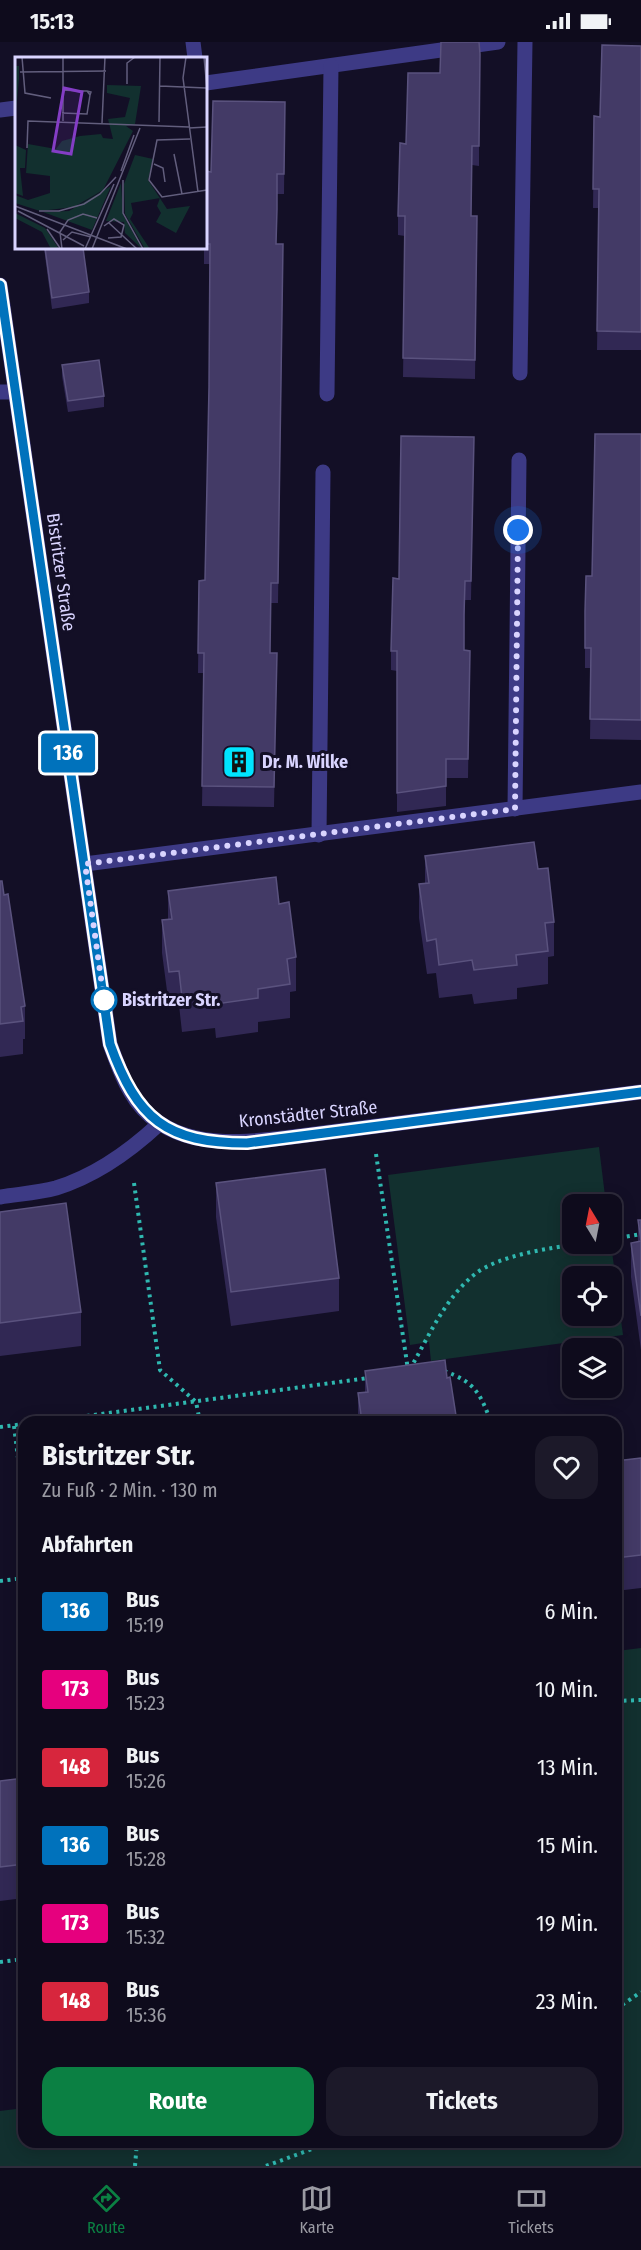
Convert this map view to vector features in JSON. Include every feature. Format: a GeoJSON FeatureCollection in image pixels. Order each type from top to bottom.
{"type":"FeatureCollection","features":[{"type":"Feature","properties":{"kind":"street"},"geometry":{"type":"LineString","coordinates":[[193,42],[195,57]]}},
{"type":"Feature","properties":{"kind":"street"},"geometry":{"type":"LineString","coordinates":[[207,83],[331,66],[427,47],[498,42]]}},
{"type":"Feature","properties":{"kind":"street"},"geometry":{"type":"LineString","coordinates":[[520,373],[525,42]]}},
{"type":"Feature","properties":{"kind":"street"},"geometry":{"type":"LineString","coordinates":[[327,394],[331,66]]}},
{"type":"Feature","properties":{"kind":"street"},"geometry":{"type":"LineString","coordinates":[[0,111],[15,108]]}},
{"type":"Feature","properties":{"kind":"street","name":"Bistritzer Straße"},"geometry":{"type":"LineString","coordinates":[[0,285],[8,392],[85,864],[110,1044],[131,1093],[159,1124]]}},
{"type":"Feature","properties":{"kind":"street"},"geometry":{"type":"LineString","coordinates":[[515,809],[519,460]]}},
{"type":"Feature","properties":{"kind":"street"},"geometry":{"type":"LineString","coordinates":[[319,835],[323,472]]}},
{"type":"Feature","properties":{"kind":"street"},"geometry":{"type":"LineString","coordinates":[[85,864],[641,792]]}},
{"type":"Feature","properties":{"kind":"street","name":"Kronstädter Straße"},"geometry":{"type":"LineString","coordinates":[[159,1124],[196,1138],[222,1143],[247,1143],[641,1092]]}},
{"type":"Feature","properties":{"kind":"street"},"geometry":{"type":"LineString","coordinates":[[0,1197],[56,1188],[91,1173],[129,1149],[159,1124]]}},
{"type":"Feature","properties":{"kind":"path"},"geometry":{"type":"LineString","coordinates":[[372,1127],[408,1372]]}},
{"type":"Feature","properties":{"kind":"path"},"geometry":{"type":"LineString","coordinates":[[129,1149],[160,1370],[196,1402],[199,1416]]}},
{"type":"Feature","properties":{"kind":"path"},"geometry":{"type":"LineString","coordinates":[[622,1237],[641,1234]]}},
{"type":"Feature","properties":{"kind":"path"},"geometry":{"type":"LineString","coordinates":[[408,1372],[446,1305],[477,1273],[533,1251],[562,1247]]}},
{"type":"Feature","properties":{"kind":"path"},"geometry":{"type":"LineString","coordinates":[[435,1370],[462,1377],[476,1388],[488,1416]]}},
{"type":"Feature","properties":{"kind":"path"},"geometry":{"type":"LineString","coordinates":[[408,1372],[417,1371]]}},
{"type":"Feature","properties":{"kind":"path"},"geometry":{"type":"LineString","coordinates":[[88,1416],[373,1377]]}},
{"type":"Feature","properties":{"kind":"path"},"geometry":{"type":"LineString","coordinates":[[0,1427],[18,1425]]}},
{"type":"Feature","properties":{"kind":"path"},"geometry":{"type":"LineString","coordinates":[[14,1426],[18,1458]]}},
{"type":"Feature","properties":{"kind":"path"},"geometry":{"type":"LineString","coordinates":[[622,1461],[630,1468]]}},
{"type":"Feature","properties":{"kind":"path"},"geometry":{"type":"LineString","coordinates":[[0,1581],[18,1579]]}},
{"type":"Feature","properties":{"kind":"path"},"geometry":{"type":"LineString","coordinates":[[622,1701],[641,1700]]}},
{"type":"Feature","properties":{"kind":"path"},"geometry":{"type":"LineString","coordinates":[[0,1962],[18,1960]]}},
{"type":"Feature","properties":{"kind":"path"},"geometry":{"type":"LineString","coordinates":[[622,2005],[641,1992]]}},
{"type":"Feature","properties":{"kind":"path"},"geometry":{"type":"LineString","coordinates":[[135,2166],[136,2148]]}},
{"type":"Feature","properties":{"kind":"path"},"geometry":{"type":"LineString","coordinates":[[266,2166],[315,2148]]}},
{"type":"Feature","properties":{"kind":"green space"},"geometry":{"type":"Polygon","coordinates":[[[599,1147],[605,1194],[562,1194],[562,1254],[612,1254],[614,1266],[562,1266],[562,1326],[622,1326],[623,1335],[601,1338],[562,1338],[562,1343],[431,1361],[429,1342],[410,1345],[388,1175],[599,1147]]]}},
{"type":"Feature","properties":{"kind":"green space"},"geometry":{"type":"Polygon","coordinates":[[[641,1648],[641,2166],[0,2166],[0,2111],[18,2109],[18,2148],[622,2148],[622,1650],[641,1648]]]}},
{"type":"Feature","properties":{"kind":"building"},"geometry":{"type":"Polygon","coordinates":[[[441,42],[479,42],[479,146],[472,146],[471,216],[477,216],[475,360],[403,358],[405,216],[398,216],[400,143],[406,144],[408,73],[440,73],[441,42]]]}},
{"type":"Feature","properties":{"kind":"building"},"geometry":{"type":"Polygon","coordinates":[[[602,45],[641,46],[641,332],[597,331],[599,189],[593,189],[594,116],[600,117],[602,45]]]}},
{"type":"Feature","properties":{"kind":"building"},"geometry":{"type":"Polygon","coordinates":[[[213,101],[285,102],[284,174],[277,174],[276,244],[283,244],[278,583],[271,583],[270,653],[277,653],[274,787],[202,786],[204,653],[198,653],[199,581],[205,580],[210,244],[207,244],[207,171],[211,172],[213,101]]]}},
{"type":"Feature","properties":{"kind":"building"},"geometry":{"type":"Polygon","coordinates":[[[45,249],[83,249],[89,292],[52,298],[45,249]]]}},
{"type":"Feature","properties":{"kind":"building"},"geometry":{"type":"Polygon","coordinates":[[[99,360],[104,396],[68,401],[62,365],[99,360]]]}},
{"type":"Feature","properties":{"kind":"building"},"geometry":{"type":"Polygon","coordinates":[[[595,434],[641,434],[641,720],[590,719],[591,648],[585,648],[585,612],[586,576],[592,576],[595,434]]]}},
{"type":"Feature","properties":{"kind":"building"},"geometry":{"type":"Polygon","coordinates":[[[401,436],[474,437],[471,581],[465,581],[464,615],[464,650],[470,651],[468,759],[446,759],[446,786],[397,793],[397,651],[391,651],[393,578],[399,579],[401,436]]]}},
{"type":"Feature","properties":{"kind":"building"},"geometry":{"type":"Polygon","coordinates":[[[534,842],[538,869],[548,868],[554,922],[545,923],[548,951],[516,955],[517,965],[474,970],[472,960],[439,965],[436,939],[427,941],[419,884],[429,883],[425,856],[534,842]]]}},
{"type":"Feature","properties":{"kind":"building"},"geometry":{"type":"Polygon","coordinates":[[[276,877],[279,904],[289,902],[296,957],[287,959],[290,984],[258,989],[258,998],[216,1004],[215,994],[182,998],[179,971],[169,972],[162,920],[172,919],[168,891],[276,877]]]}},
{"type":"Feature","properties":{"kind":"building"},"geometry":{"type":"Polygon","coordinates":[[[0,881],[2,881],[4,895],[8,894],[25,1006],[21,1007],[23,1021],[0,1024],[0,881]]]}},
{"type":"Feature","properties":{"kind":"building"},"geometry":{"type":"Polygon","coordinates":[[[325,1169],[339,1278],[231,1292],[216,1183],[325,1169]]]}},
{"type":"Feature","properties":{"kind":"building"},"geometry":{"type":"Polygon","coordinates":[[[66,1203],[81,1312],[0,1323],[0,1212],[66,1203]]]}},
{"type":"Feature","properties":{"kind":"building"},"geometry":{"type":"Polygon","coordinates":[[[638,1220],[641,1220],[641,1241],[638,1220]]]}},
{"type":"Feature","properties":{"kind":"building"},"geometry":{"type":"Polygon","coordinates":[[[641,1241],[641,1316],[631,1243],[641,1241]]]}},
{"type":"Feature","properties":{"kind":"building"},"geometry":{"type":"Polygon","coordinates":[[[445,1360],[456,1416],[361,1416],[358,1393],[368,1392],[365,1371],[445,1360]]]}},
{"type":"Feature","properties":{"kind":"building"},"geometry":{"type":"Polygon","coordinates":[[[641,1458],[641,1555],[622,1557],[622,1460],[641,1458]]]}},
{"type":"Feature","properties":{"kind":"building"},"geometry":{"type":"Polygon","coordinates":[[[18,1779],[18,1865],[0,1867],[0,1781],[18,1779]]]}},
{"type":"Feature","properties":{"kind":"bus line","name":"136"},"geometry":{"type":"LineString","coordinates":[[0,285],[110,1044],[131,1093],[146,1112],[159,1124],[196,1138],[222,1143],[247,1143],[641,1092]]}},
{"type":"Feature","properties":{"kind":"place","name":"Dr. M. Wilke"},"geometry":{"type":"Point","coordinates":[239,762]}},
{"type":"Feature","properties":{"kind":"place","name":"Bistritzer Str."},"geometry":{"type":"Point","coordinates":[104,1000]}},
{"type":"Feature","properties":{"kind":"route"},"geometry":{"type":"LineString","coordinates":[[104,1000],[85,864],[515,809],[518,530]]}}]}
